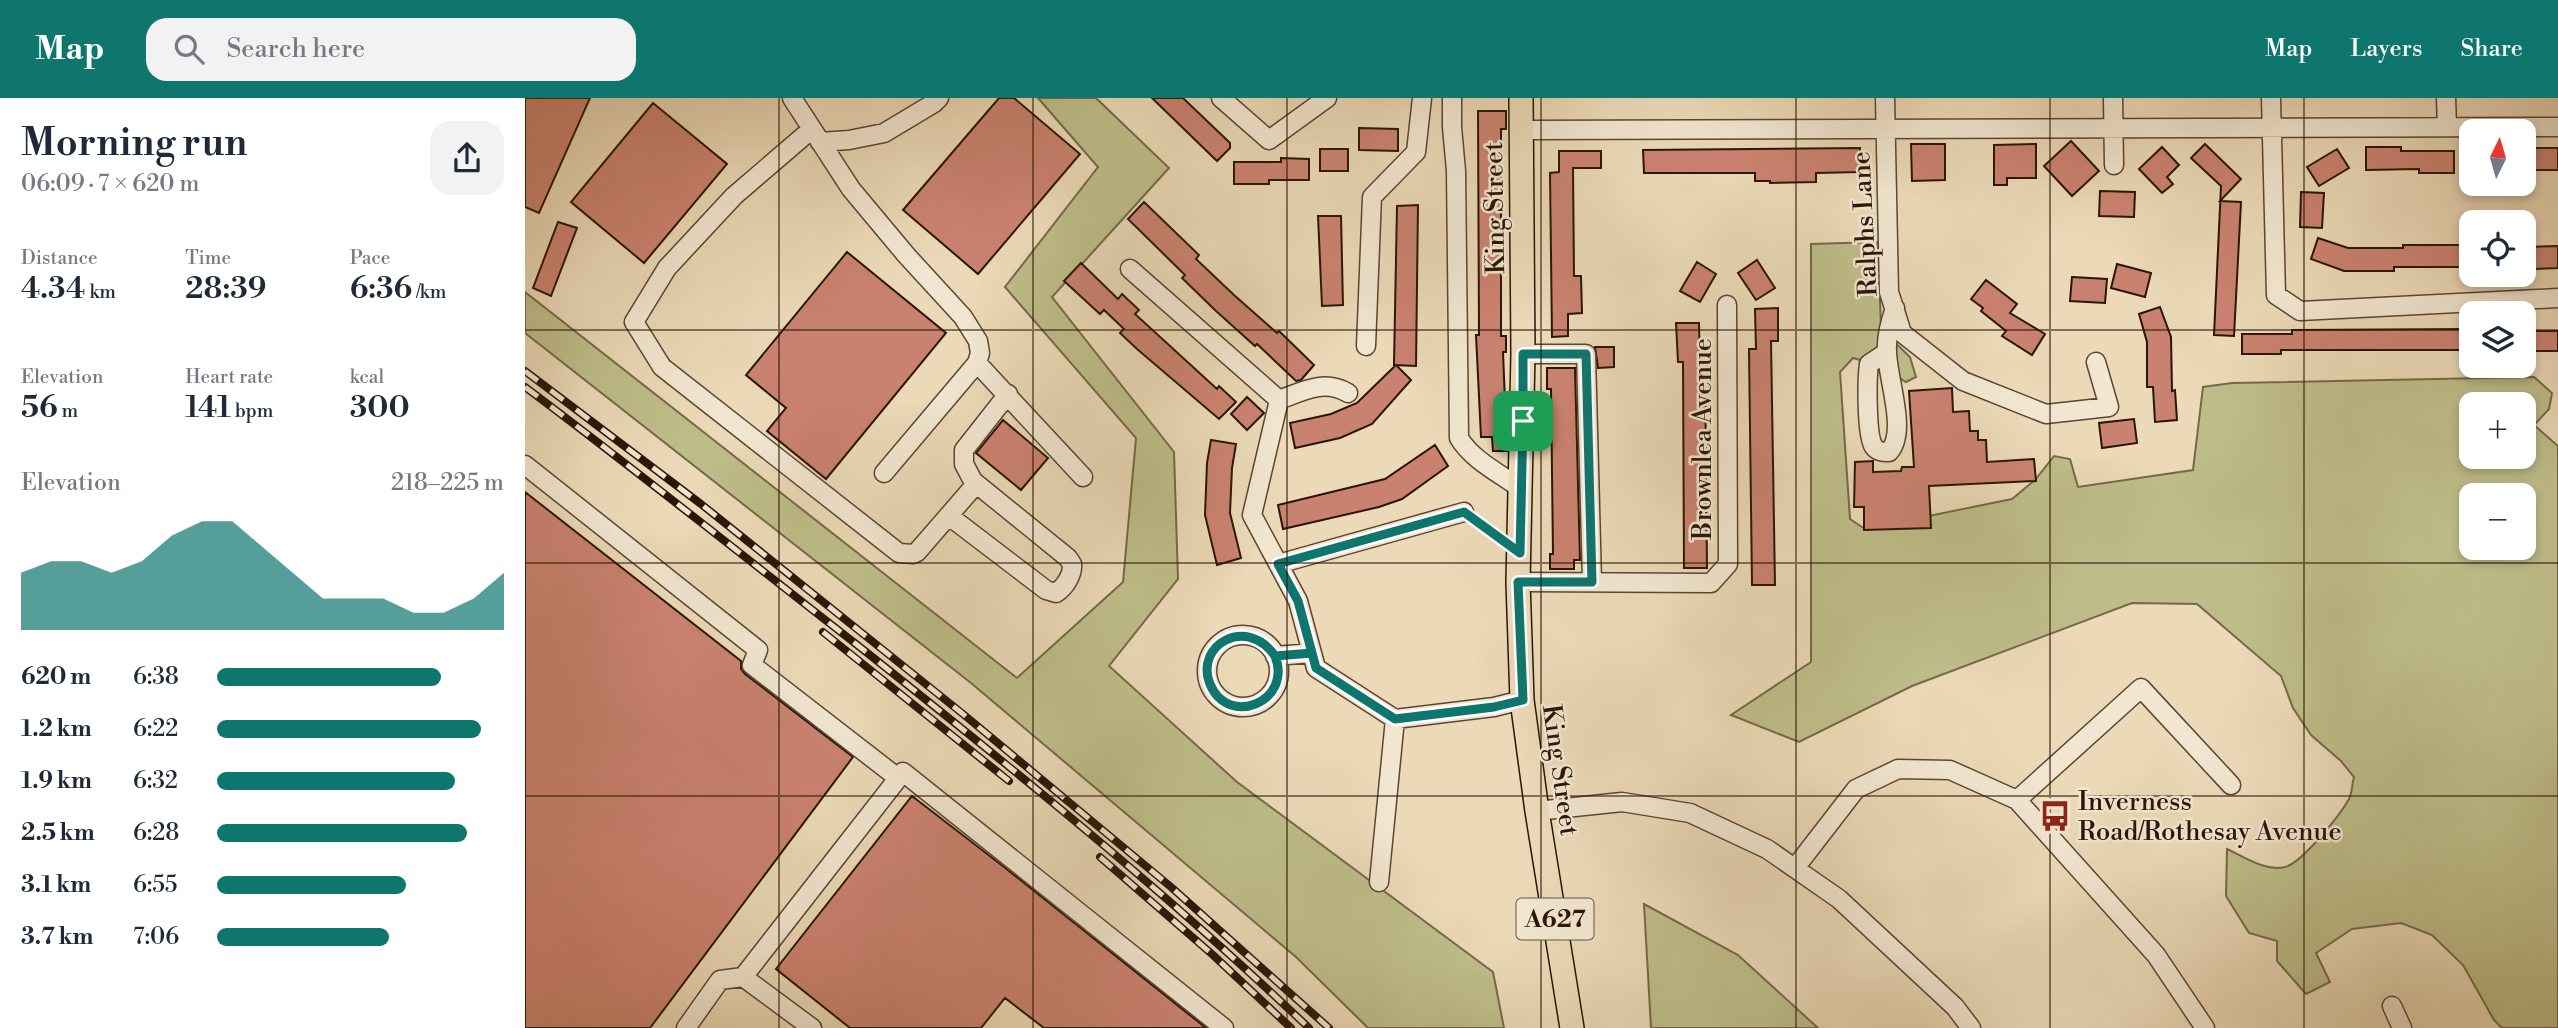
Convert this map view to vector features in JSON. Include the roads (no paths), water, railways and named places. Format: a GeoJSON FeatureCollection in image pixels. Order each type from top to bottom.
{"type":"FeatureCollection","features":[{"type":"Feature","properties":{"kind":"main road","name":"King Street"},"geometry":{"type":"LineString","coordinates":[[1521,98],[1523,354],[1518,582],[1523,700],[1537,811],[1572,1028]]}},
{"type":"Feature","properties":{"kind":"street"},"geometry":{"type":"LineString","coordinates":[[792,98],[851,190],[963,317],[978,341],[980,352],[977,363],[884,473]]}},
{"type":"Feature","properties":{"kind":"street"},"geometry":{"type":"LineString","coordinates":[[939,98],[884,133],[849,140],[816,135],[734,196],[667,268],[634,322],[662,367],[899,553],[917,552],[976,484]]}},
{"type":"Feature","properties":{"kind":"street"},"geometry":{"type":"LineString","coordinates":[[1221,98],[1269,140],[1327,98]]}},
{"type":"Feature","properties":{"kind":"street"},"geometry":{"type":"LineString","coordinates":[[1366,346],[1372,197],[1416,152],[1422,98]]}},
{"type":"Feature","properties":{"kind":"street"},"geometry":{"type":"LineString","coordinates":[[1452,98],[1456,171],[1459,438],[1463,446],[1521,489]]}},
{"type":"Feature","properties":{"kind":"street","name":"Ralphs Lane"},"geometry":{"type":"LineString","coordinates":[[1885,98],[1889,292],[1902,333],[1963,382],[2046,414],[2109,407],[2096,362]]}},
{"type":"Feature","properties":{"kind":"street"},"geometry":{"type":"LineString","coordinates":[[2113,98],[2113,165]]}},
{"type":"Feature","properties":{"kind":"street"},"geometry":{"type":"LineString","coordinates":[[2271,98],[2276,295],[2300,311],[2558,298]]}},
{"type":"Feature","properties":{"kind":"street"},"geometry":{"type":"LineString","coordinates":[[2446,98],[2447,127]]}},
{"type":"Feature","properties":{"kind":"street"},"geometry":{"type":"LineString","coordinates":[[1521,131],[2558,127]]}},
{"type":"Feature","properties":{"kind":"street"},"geometry":{"type":"LineString","coordinates":[[1131,269],[1279,400]]}},
{"type":"Feature","properties":{"kind":"street","name":"Brownlea Avenue"},"geometry":{"type":"LineString","coordinates":[[1518,582],[1711,583],[1728,564],[1727,304]]}},
{"type":"Feature","properties":{"kind":"street"},"geometry":{"type":"LineString","coordinates":[[1887,352],[1869,364],[1866,378],[1871,439],[1880,452],[1889,452],[1895,445],[1896,430],[1887,352],[1889,328],[1895,308]]}},
{"type":"Feature","properties":{"kind":"street"},"geometry":{"type":"LineString","coordinates":[[1523,354],[1586,354],[1592,582]]}},
{"type":"Feature","properties":{"kind":"street"},"geometry":{"type":"LineString","coordinates":[[977,363],[1083,477]]}},
{"type":"Feature","properties":{"kind":"street"},"geometry":{"type":"LineString","coordinates":[[1279,400],[1329,385],[1348,393]]}},
{"type":"Feature","properties":{"kind":"street"},"geometry":{"type":"LineString","coordinates":[[949,516],[1047,590],[1059,592],[1071,575],[1072,564],[976,484],[967,473],[964,450],[1008,394]]}},
{"type":"Feature","properties":{"kind":"street"},"geometry":{"type":"LineString","coordinates":[[1279,400],[1252,515],[1298,601],[1316,668],[1395,719],[1494,707],[1523,700]]}},
{"type":"Feature","properties":{"kind":"street"},"geometry":{"type":"LineString","coordinates":[[525,465],[758,650],[752,665],[898,778]]}},
{"type":"Feature","properties":{"kind":"street"},"geometry":{"type":"LineString","coordinates":[[1278,564],[1464,512]]}},
{"type":"Feature","properties":{"kind":"street"},"geometry":{"type":"LineString","coordinates":[[1233,636],[1258,638],[1275,656],[1279,674],[1275,686],[1267,697],[1257,704],[1245,707],[1225,702],[1215,694],[1208,681],[1207,669],[1212,652],[1233,636]]}},
{"type":"Feature","properties":{"kind":"street"},"geometry":{"type":"LineString","coordinates":[[1275,656],[1312,653]]}},
{"type":"Feature","properties":{"kind":"street"},"geometry":{"type":"LineString","coordinates":[[2017,800],[2141,688],[2231,785]]}},
{"type":"Feature","properties":{"kind":"street"},"geometry":{"type":"LineString","coordinates":[[1379,882],[1395,719]]}},
{"type":"Feature","properties":{"kind":"street"},"geometry":{"type":"LineString","coordinates":[[1795,869],[1856,789],[1898,769],[1950,770],[2017,800],[2156,955],[2205,1028]]}},
{"type":"Feature","properties":{"kind":"street"},"geometry":{"type":"LineString","coordinates":[[743,977],[903,772],[1224,1028]]}},
{"type":"Feature","properties":{"kind":"street"},"geometry":{"type":"LineString","coordinates":[[1537,811],[1622,802],[1690,813],[1767,849],[1839,899],[1955,1007],[1971,1028]]}},
{"type":"Feature","properties":{"kind":"street"},"geometry":{"type":"LineString","coordinates":[[686,1028],[720,980],[743,977],[812,1028]]}},
{"type":"Feature","properties":{"kind":"street"},"geometry":{"type":"LineString","coordinates":[[2392,1006],[2402,1028]]}},
{"type":"Feature","properties":{"kind":"railway"},"geometry":{"type":"LineString","coordinates":[[525,371],[701,504],[963,714],[1171,887],[1329,1028]]}},
{"type":"Feature","properties":{"kind":"railway"},"geometry":{"type":"LineString","coordinates":[[525,387],[856,644],[1030,784],[1144,879],[1309,1028]]}},
{"type":"Feature","properties":{"kind":"railway"},"geometry":{"type":"LineString","coordinates":[[823,632],[1009,781]]}},
{"type":"Feature","properties":{"kind":"railway"},"geometry":{"type":"LineString","coordinates":[[1100,857],[1213,955],[1291,1028]]}},
{"type":"Feature","properties":{"kind":"place","name":"Inverness Road/Rothesay Avenue"},"geometry":{"type":"Point","coordinates":[2055,816]}}]}
